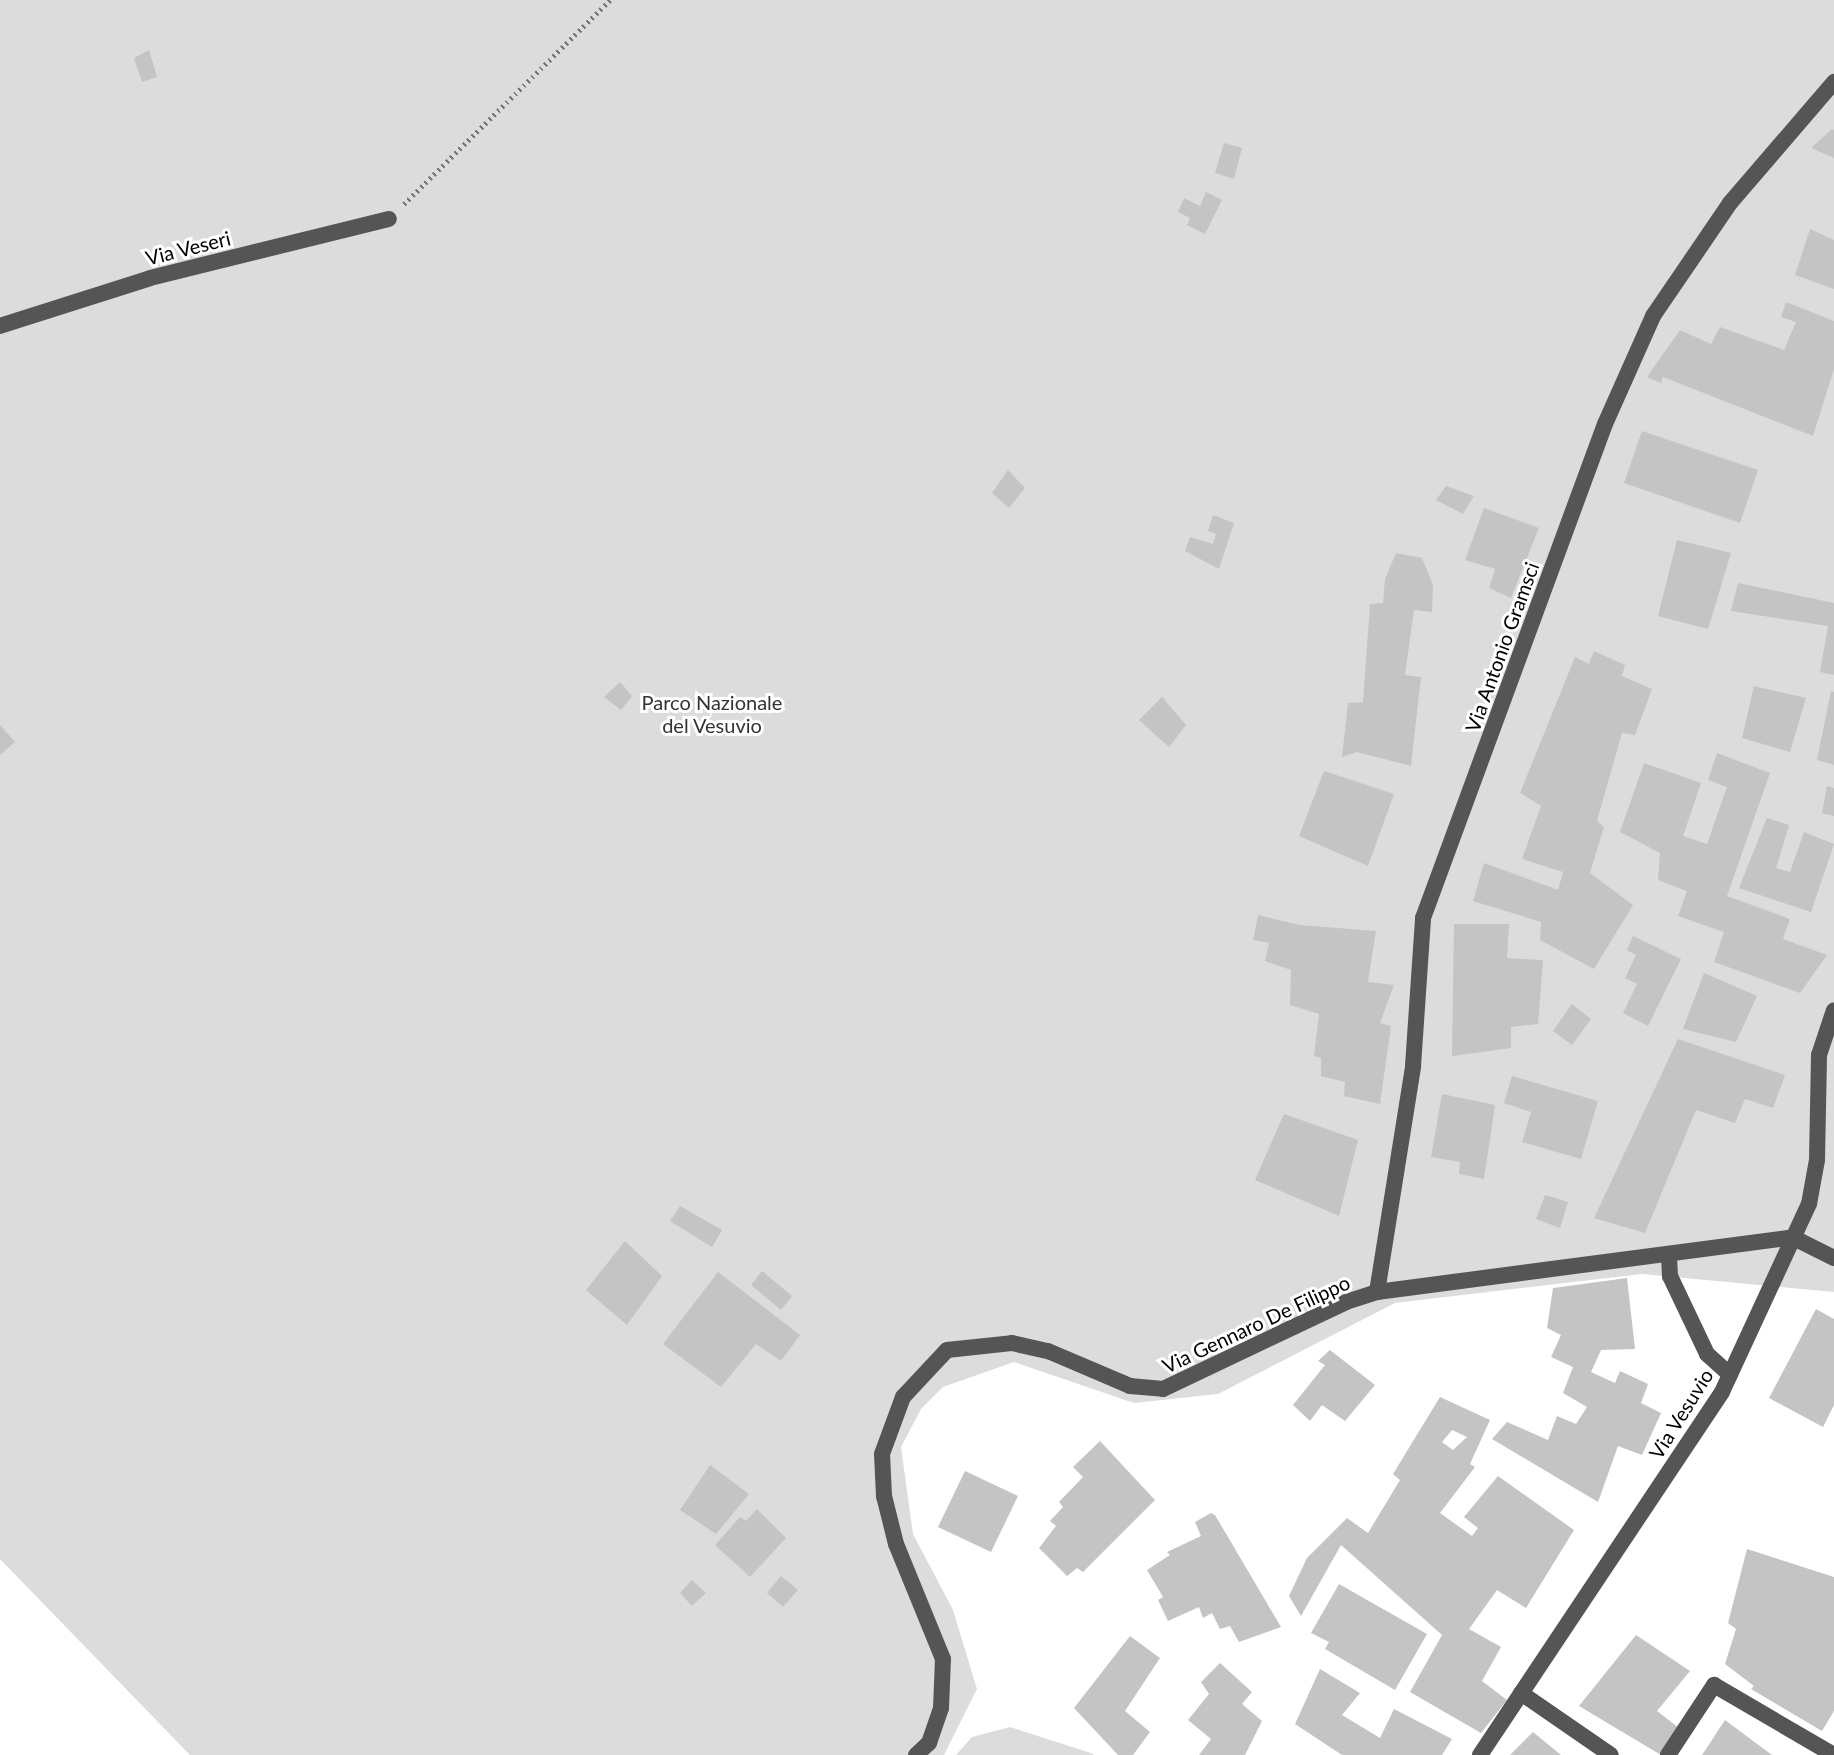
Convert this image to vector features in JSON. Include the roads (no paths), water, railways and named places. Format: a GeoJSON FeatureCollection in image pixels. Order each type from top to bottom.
{"type":"FeatureCollection","features":[{"type":"Feature","properties":{"kind":"street","name":"Via Antonio Gramsci"},"geometry":{"type":"LineString","coordinates":[[1377,1292],[1413,1066],[1423,918],[1605,424],[1653,316],[1730,203],[1834,82]]}},
{"type":"Feature","properties":{"kind":"street","name":"Via Veseri"},"geometry":{"type":"LineString","coordinates":[[0,326],[150,278],[389,219]]}},
{"type":"Feature","properties":{"kind":"street","name":"Via Vesuvio"},"geometry":{"type":"LineString","coordinates":[[1480,1755],[1730,1375],[1809,1204],[1817,1160],[1819,1055],[1834,1010]]}},
{"type":"Feature","properties":{"kind":"street","name":"Via Gennaro De Filippo"},"geometry":{"type":"LineString","coordinates":[[916,1755],[929,1743],[941,1708],[943,1659],[896,1544],[884,1496],[882,1454],[903,1397],[947,1350],[1012,1343],[1048,1351],[1130,1386],[1163,1389],[1346,1302],[1377,1292],[1669,1257],[1792,1237]]}},
{"type":"Feature","properties":{"kind":"street"},"geometry":{"type":"LineString","coordinates":[[1792,1237],[1834,1258]]}},
{"type":"Feature","properties":{"kind":"street"},"geometry":{"type":"LineString","coordinates":[[1669,1257],[1670,1276],[1707,1354],[1730,1375]]}},
{"type":"Feature","properties":{"kind":"street"},"geometry":{"type":"LineString","coordinates":[[1668,1755],[1714,1685],[1834,1755]]}},
{"type":"Feature","properties":{"kind":"street"},"geometry":{"type":"LineString","coordinates":[[1521,1693],[1611,1755]]}},
{"type":"Feature","properties":{"kind":"park label","name":"Parco Nazionale del Vesuvio"},"geometry":{"type":"Point","coordinates":[712,714]}}]}
